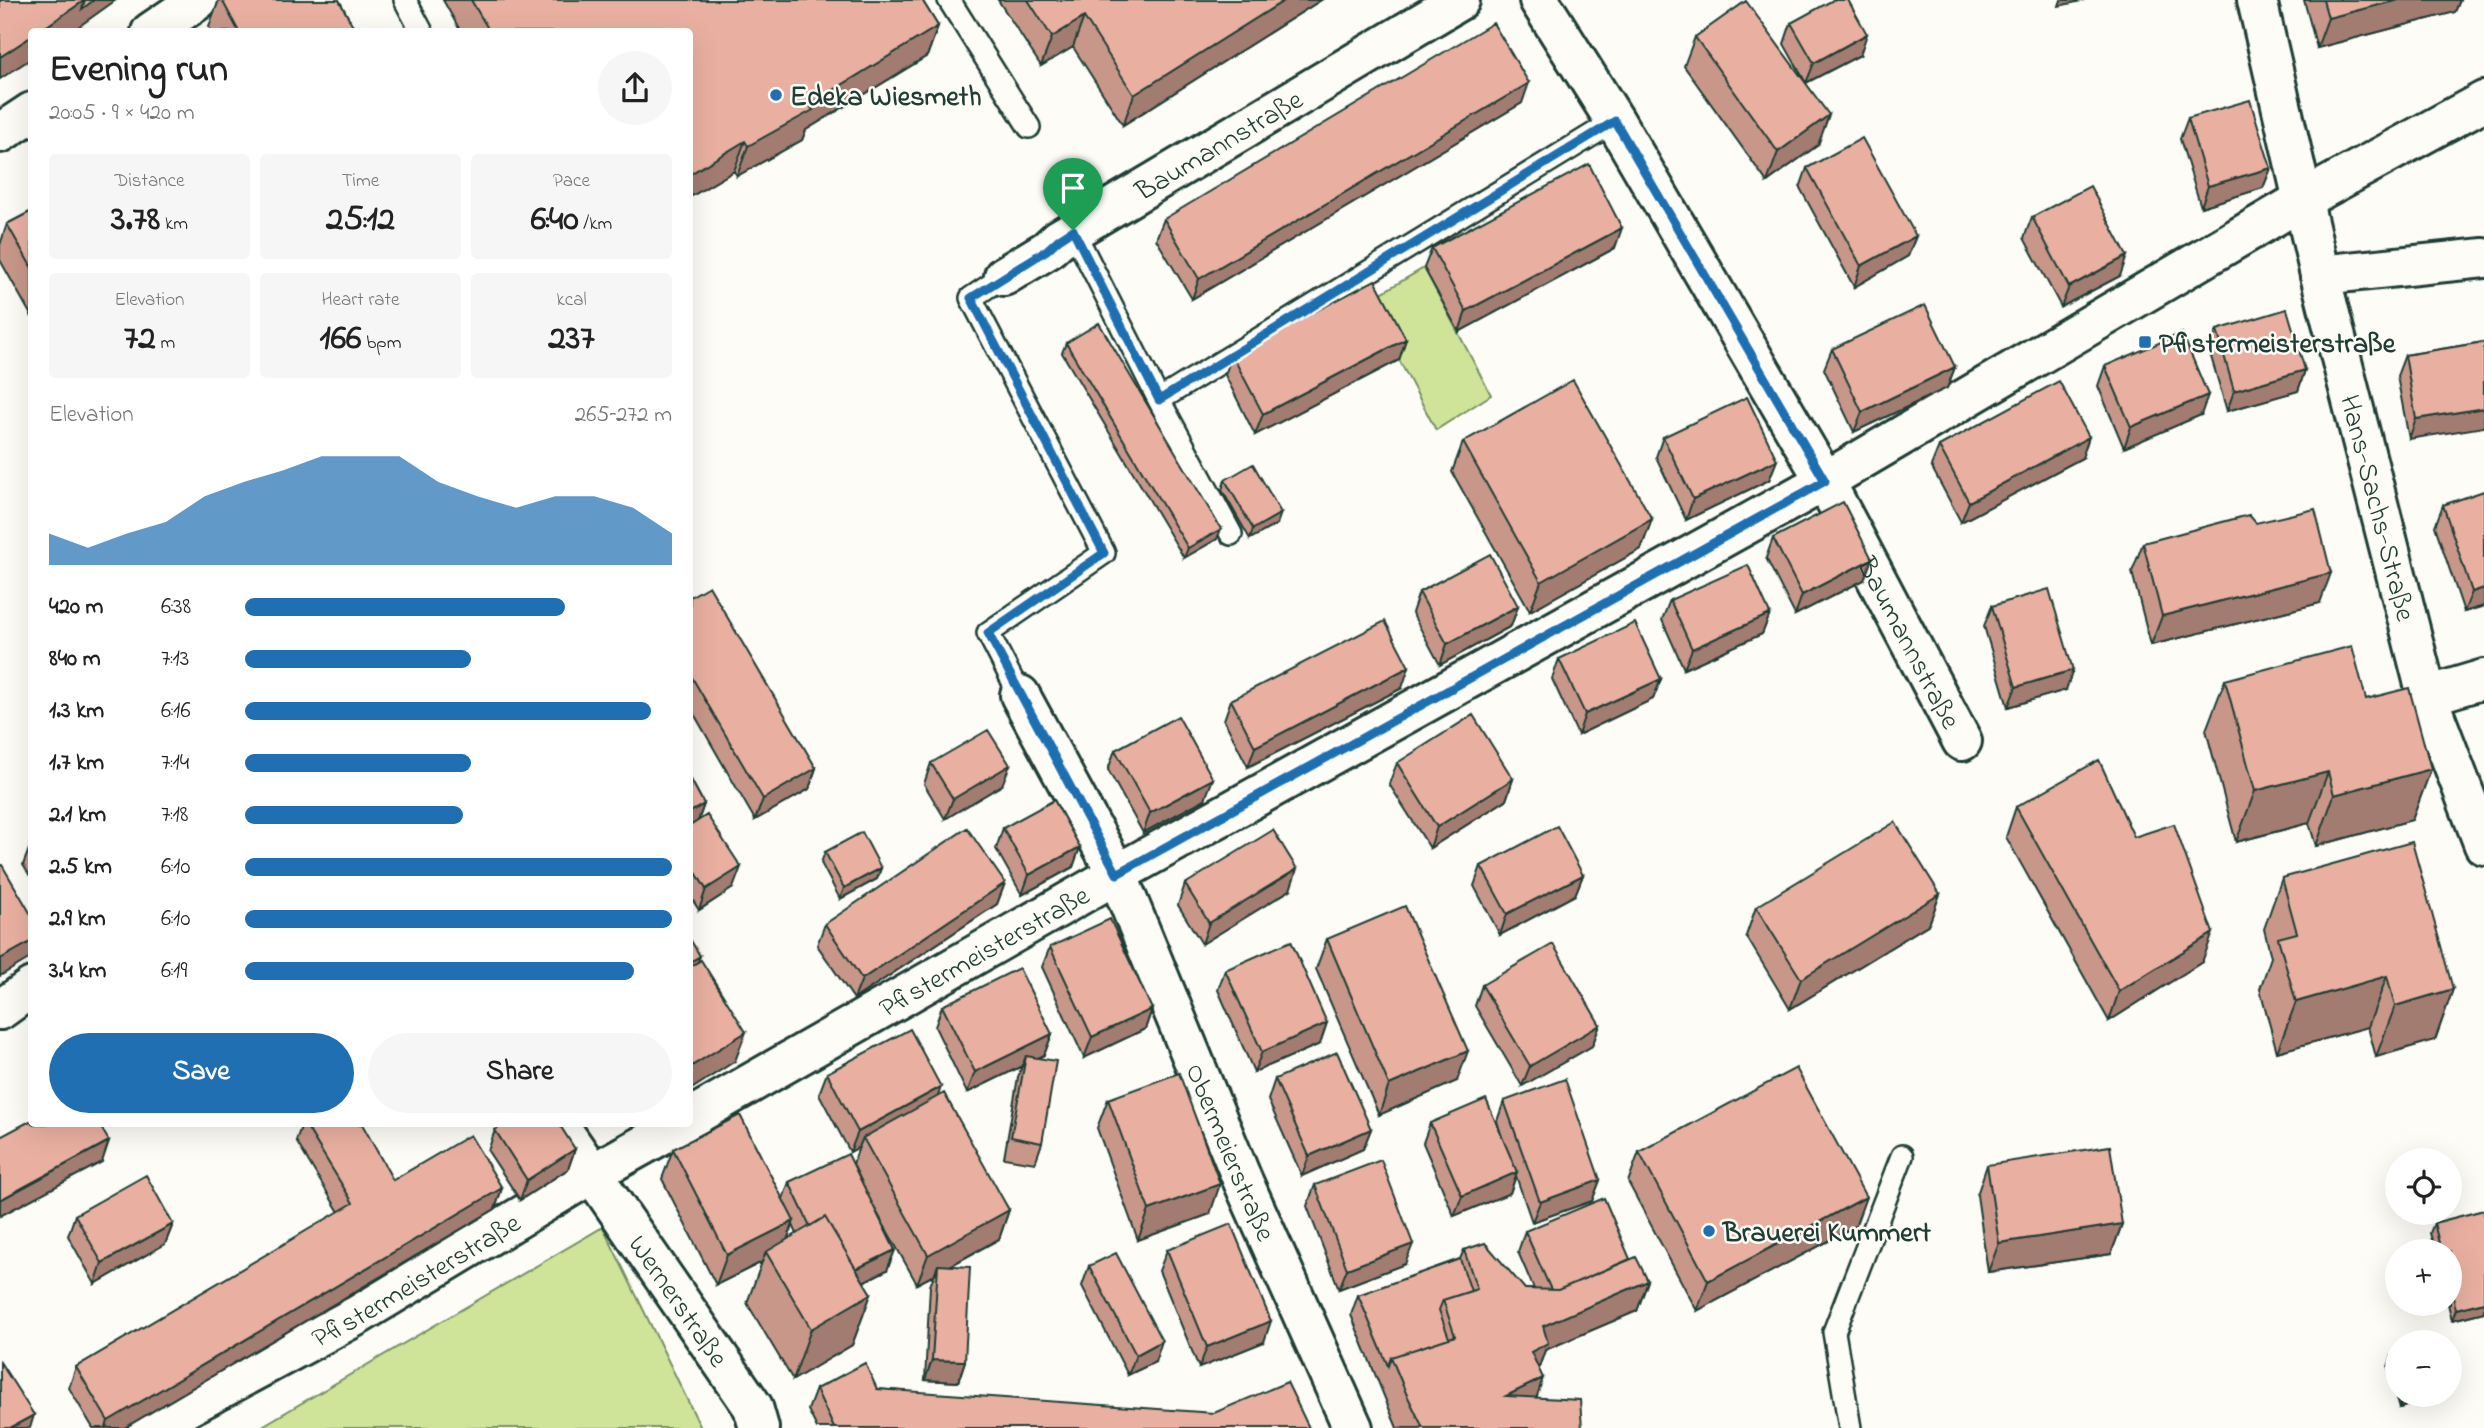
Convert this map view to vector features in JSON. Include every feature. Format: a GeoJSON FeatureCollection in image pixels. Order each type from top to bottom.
{"type":"FeatureCollection","features":[{"type":"Feature","properties":{"kind":"street"},"geometry":{"type":"LineString","coordinates":[[157,28],[198,0]]}},
{"type":"Feature","properties":{"kind":"street","name":"Baumannstraße"},"geometry":{"type":"LineString","coordinates":[[1004,276],[1047,250],[1073,230],[1460,0]]}},
{"type":"Feature","properties":{"kind":"street","name":"Baumannstraße"},"geometry":{"type":"LineString","coordinates":[[1539,0],[1615,121],[1825,481],[1962,741]]}},
{"type":"Feature","properties":{"kind":"street","name":"Hans-Sachs-Straße"},"geometry":{"type":"LineString","coordinates":[[2257,0],[2320,275],[2427,696],[2484,845]]}},
{"type":"Feature","properties":{"kind":"street","name":"Pfistermeisterstraße"},"geometry":{"type":"LineString","coordinates":[[693,1116],[1117,874],[1825,481],[2304,199],[2484,101]]}},
{"type":"Feature","properties":{"kind":"street"},"geometry":{"type":"LineString","coordinates":[[0,133],[28,114]]}},
{"type":"Feature","properties":{"kind":"street"},"geometry":{"type":"LineString","coordinates":[[2320,275],[2484,258]]}},
{"type":"Feature","properties":{"kind":"street"},"geometry":{"type":"LineString","coordinates":[[2427,696],[2484,679]]}},
{"type":"Feature","properties":{"kind":"street","name":"Baumannstraße"},"geometry":{"type":"LineString","coordinates":[[1020,695],[1117,874]]}},
{"type":"Feature","properties":{"kind":"street","name":"Obermeierstraße"},"geometry":{"type":"LineString","coordinates":[[1117,874],[1242,1179],[1353,1428]]}},
{"type":"Feature","properties":{"kind":"street"},"geometry":{"type":"LineString","coordinates":[[0,1010],[28,990]]}},
{"type":"Feature","properties":{"kind":"street","name":"Wernerstraße"},"geometry":{"type":"LineString","coordinates":[[560,1127],[753,1407],[759,1428]]}},
{"type":"Feature","properties":{"kind":"street","name":"Pfistermeisterstraße"},"geometry":{"type":"LineString","coordinates":[[148,1428],[358,1315],[676,1127]]}},
{"type":"Feature","properties":{"kind":"lane"},"geometry":{"type":"LineString","coordinates":[[405,0],[420,28]]}},
{"type":"Feature","properties":{"kind":"lane"},"geometry":{"type":"LineString","coordinates":[[949,0],[1029,127]]}},
{"type":"Feature","properties":{"kind":"lane"},"geometry":{"type":"LineString","coordinates":[[1159,400],[1615,121]]}},
{"type":"Feature","properties":{"kind":"lane"},"geometry":{"type":"LineString","coordinates":[[1073,230],[1231,534]]}},
{"type":"Feature","properties":{"kind":"lane","name":"Baumannstraße"},"geometry":{"type":"LineString","coordinates":[[1004,276],[971,298],[1104,553],[988,633],[1020,695]]}},
{"type":"Feature","properties":{"kind":"lane"},"geometry":{"type":"LineString","coordinates":[[1850,1428],[1834,1332],[1902,1157]]}},
{"type":"Feature","properties":{"kind":"green space"},"geometry":{"type":"Polygon","coordinates":[[[1424,268],[1491,395],[1436,430],[1368,301],[1424,268]]]}},
{"type":"Feature","properties":{"kind":"green space"},"geometry":{"type":"Polygon","coordinates":[[[603,1227],[701,1428],[259,1428],[603,1227]]]}},
{"type":"Feature","properties":{"kind":"building"},"geometry":{"type":"Polygon","coordinates":[[[0,0],[85,0],[44,28],[28,28],[28,39],[0,57],[0,0]]]}},
{"type":"Feature","properties":{"kind":"building"},"geometry":{"type":"Polygon","coordinates":[[[85,0],[94,0],[82,9],[85,0]]]}},
{"type":"Feature","properties":{"kind":"building"},"geometry":{"type":"Polygon","coordinates":[[[222,0],[339,0],[354,28],[237,28],[222,0]]]}},
{"type":"Feature","properties":{"kind":"building","name":"Edeka Wiesmeth"},"geometry":{"type":"Polygon","coordinates":[[[471,0],[922,0],[938,26],[809,105],[813,110],[748,146],[745,141],[693,172],[693,28],[488,28],[471,0]]]}},
{"type":"Feature","properties":{"kind":"building"},"geometry":{"type":"Polygon","coordinates":[[[1028,0],[1285,0],[1134,95],[1084,17],[1052,37],[1028,0]]]}},
{"type":"Feature","properties":{"kind":"building"},"geometry":{"type":"Polygon","coordinates":[[[1833,0],[1848,0],[1867,34],[1814,63],[1791,23],[1833,0]]]}},
{"type":"Feature","properties":{"kind":"building"},"geometry":{"type":"Polygon","coordinates":[[[2323,0],[2398,0],[2328,18],[2323,0]]]}},
{"type":"Feature","properties":{"kind":"building"},"geometry":{"type":"Polygon","coordinates":[[[1746,1],[1829,115],[1778,152],[1695,37],[1746,1]]]}},
{"type":"Feature","properties":{"kind":"building"},"geometry":{"type":"Polygon","coordinates":[[[1493,23],[1529,83],[1199,279],[1164,219],[1493,23]]]}},
{"type":"Feature","properties":{"kind":"building"},"geometry":{"type":"Polygon","coordinates":[[[2250,100],[2271,168],[2208,186],[2188,118],[2250,100]]]}},
{"type":"Feature","properties":{"kind":"building"},"geometry":{"type":"Polygon","coordinates":[[[1862,138],[1916,236],[1861,266],[1807,168],[1862,138]]]}},
{"type":"Feature","properties":{"kind":"building"},"geometry":{"type":"Polygon","coordinates":[[[1589,164],[1622,228],[1466,311],[1432,248],[1589,164]]]}},
{"type":"Feature","properties":{"kind":"building"},"geometry":{"type":"Polygon","coordinates":[[[2090,186],[2127,256],[2069,287],[2032,217],[2090,186]]]}},
{"type":"Feature","properties":{"kind":"building"},"geometry":{"type":"Polygon","coordinates":[[[28,213],[28,261],[7,224],[28,213]]]}},
{"type":"Feature","properties":{"kind":"building"},"geometry":{"type":"Polygon","coordinates":[[[1375,280],[1406,339],[1263,414],[1232,355],[1375,280]]]}},
{"type":"Feature","properties":{"kind":"building"},"geometry":{"type":"Polygon","coordinates":[[[1925,305],[1955,367],[1862,412],[1832,349],[1925,305]]]}},
{"type":"Feature","properties":{"kind":"building"},"geometry":{"type":"Polygon","coordinates":[[[2287,309],[2305,370],[2234,391],[2217,330],[2287,309]]]}},
{"type":"Feature","properties":{"kind":"building"},"geometry":{"type":"Polygon","coordinates":[[[1099,323],[1221,529],[1188,548],[1066,343],[1099,323]]]}},
{"type":"Feature","properties":{"kind":"building"},"geometry":{"type":"Polygon","coordinates":[[[2182,333],[2208,395],[2131,427],[2105,366],[2182,333]]]}},
{"type":"Feature","properties":{"kind":"building"},"geometry":{"type":"Polygon","coordinates":[[[2484,342],[2484,408],[2416,419],[2405,355],[2484,342]]]}},
{"type":"Feature","properties":{"kind":"building"},"geometry":{"type":"Polygon","coordinates":[[[1573,380],[1652,519],[1541,582],[1463,442],[1573,380]]]}},
{"type":"Feature","properties":{"kind":"building"},"geometry":{"type":"Polygon","coordinates":[[[2059,381],[2089,437],[1969,502],[1939,446],[2059,381]]]}},
{"type":"Feature","properties":{"kind":"building"},"geometry":{"type":"Polygon","coordinates":[[[1747,397],[1777,460],[1693,499],[1663,437],[1747,397]]]}},
{"type":"Feature","properties":{"kind":"building"},"geometry":{"type":"Polygon","coordinates":[[[1253,464],[1281,513],[1253,529],[1225,480],[1253,464]]]}},
{"type":"Feature","properties":{"kind":"building"},"geometry":{"type":"Polygon","coordinates":[[[2484,491],[2484,588],[2472,592],[2443,505],[2484,491]]]}},
{"type":"Feature","properties":{"kind":"building"},"geometry":{"type":"Polygon","coordinates":[[[1843,502],[1872,559],[1802,595],[1773,538],[1843,502]]]}},
{"type":"Feature","properties":{"kind":"building"},"geometry":{"type":"Polygon","coordinates":[[[2315,509],[2331,573],[2162,616],[2143,543],[2249,515],[2256,523],[2315,509]]]}},
{"type":"Feature","properties":{"kind":"building"},"geometry":{"type":"Polygon","coordinates":[[[1490,554],[1518,606],[1447,644],[1419,592],[1490,554]]]}},
{"type":"Feature","properties":{"kind":"building"},"geometry":{"type":"Polygon","coordinates":[[[1748,565],[1770,614],[1692,649],[1670,600],[1748,565]]]}},
{"type":"Feature","properties":{"kind":"building"},"geometry":{"type":"Polygon","coordinates":[[[709,586],[816,768],[763,799],[693,679],[693,595],[709,586]]]}},
{"type":"Feature","properties":{"kind":"building"},"geometry":{"type":"Polygon","coordinates":[[[2049,589],[2073,670],[2016,687],[1992,606],[2049,589]]]}},
{"type":"Feature","properties":{"kind":"building"},"geometry":{"type":"Polygon","coordinates":[[[1385,621],[1409,667],[1255,747],[1231,700],[1385,621]]]}},
{"type":"Feature","properties":{"kind":"building"},"geometry":{"type":"Polygon","coordinates":[[[1635,623],[1661,679],[1585,714],[1559,659],[1635,623]]]}},
{"type":"Feature","properties":{"kind":"building"},"geometry":{"type":"Polygon","coordinates":[[[2352,646],[2366,699],[2409,688],[2431,769],[2334,795],[2328,772],[2255,791],[2225,680],[2352,646]]]}},
{"type":"Feature","properties":{"kind":"building"},"geometry":{"type":"Polygon","coordinates":[[[1473,715],[1513,779],[1437,827],[1397,763],[1473,715]]]}},
{"type":"Feature","properties":{"kind":"building"},"geometry":{"type":"Polygon","coordinates":[[[1178,716],[1213,779],[1150,813],[1115,750],[1178,716]]]}},
{"type":"Feature","properties":{"kind":"building"},"geometry":{"type":"Polygon","coordinates":[[[988,730],[1010,765],[953,799],[931,763],[988,730]]]}},
{"type":"Feature","properties":{"kind":"building"},"geometry":{"type":"Polygon","coordinates":[[[2099,760],[2134,837],[2174,824],[2213,933],[2119,991],[2016,807],[2099,760]]]}},
{"type":"Feature","properties":{"kind":"building"},"geometry":{"type":"Polygon","coordinates":[[[693,784],[704,804],[693,810],[693,784]]]}},
{"type":"Feature","properties":{"kind":"building"},"geometry":{"type":"Polygon","coordinates":[[[1054,800],[1080,847],[1029,875],[1003,828],[1054,800]]]}},
{"type":"Feature","properties":{"kind":"building"},"geometry":{"type":"Polygon","coordinates":[[[707,815],[741,867],[706,889],[693,868],[693,824],[707,815]]]}},
{"type":"Feature","properties":{"kind":"building"},"geometry":{"type":"Polygon","coordinates":[[[1895,822],[1940,894],[1801,979],[1756,907],[1895,822]]]}},
{"type":"Feature","properties":{"kind":"building"},"geometry":{"type":"Polygon","coordinates":[[[1557,826],[1583,875],[1507,914],[1481,866],[1557,826]]]}},
{"type":"Feature","properties":{"kind":"building"},"geometry":{"type":"Polygon","coordinates":[[[967,828],[1005,883],[862,979],[825,924],[967,828]]]}},
{"type":"Feature","properties":{"kind":"building"},"geometry":{"type":"Polygon","coordinates":[[[1273,830],[1297,869],[1209,923],[1185,884],[1273,830]]]}},
{"type":"Feature","properties":{"kind":"building"},"geometry":{"type":"Polygon","coordinates":[[[862,832],[881,868],[844,888],[825,852],[862,832]]]}},
{"type":"Feature","properties":{"kind":"building"},"geometry":{"type":"Polygon","coordinates":[[[2412,842],[2453,989],[2395,1006],[2387,976],[2296,1002],[2278,938],[2297,933],[2282,878],[2412,842]]]}},
{"type":"Feature","properties":{"kind":"building"},"geometry":{"type":"Polygon","coordinates":[[[2,865],[28,909],[28,943],[0,959],[2,865]]]}},
{"type":"Feature","properties":{"kind":"building"},"geometry":{"type":"Polygon","coordinates":[[[1405,906],[1468,1051],[1389,1085],[1327,939],[1405,906]]]}},
{"type":"Feature","properties":{"kind":"building"},"geometry":{"type":"Polygon","coordinates":[[[1110,919],[1152,1009],[1092,1037],[1050,947],[1110,919]]]}},
{"type":"Feature","properties":{"kind":"building"},"geometry":{"type":"Polygon","coordinates":[[[1291,941],[1327,1023],[1262,1052],[1225,970],[1291,941]]]}},
{"type":"Feature","properties":{"kind":"building"},"geometry":{"type":"Polygon","coordinates":[[[693,944],[700,956],[693,960],[693,944]]]}},
{"type":"Feature","properties":{"kind":"building"},"geometry":{"type":"Polygon","coordinates":[[[1553,944],[1600,1025],[1530,1066],[1482,985],[1553,944]]]}},
{"type":"Feature","properties":{"kind":"building"},"geometry":{"type":"Polygon","coordinates":[[[701,960],[746,1032],[693,1065],[693,965],[701,960]]]}},
{"type":"Feature","properties":{"kind":"building"},"geometry":{"type":"Polygon","coordinates":[[[1019,968],[1052,1034],[975,1072],[942,1006],[1019,968]]]}},
{"type":"Feature","properties":{"kind":"building"},"geometry":{"type":"Polygon","coordinates":[[[910,1029],[941,1087],[858,1132],[827,1073],[910,1029]]]}},
{"type":"Feature","properties":{"kind":"building"},"geometry":{"type":"Polygon","coordinates":[[[1337,1052],[1371,1129],[1309,1156],[1275,1079],[1337,1052]]]}},
{"type":"Feature","properties":{"kind":"building"},"geometry":{"type":"Polygon","coordinates":[[[1026,1056],[1056,1061],[1042,1143],[1011,1137],[1026,1056]]]}},
{"type":"Feature","properties":{"kind":"building"},"geometry":{"type":"Polygon","coordinates":[[[1796,1068],[1866,1197],[1708,1281],[1639,1152],[1796,1068]]]}},
{"type":"Feature","properties":{"kind":"building"},"geometry":{"type":"Polygon","coordinates":[[[1179,1073],[1220,1184],[1149,1210],[1108,1099],[1179,1073]]]}},
{"type":"Feature","properties":{"kind":"building"},"geometry":{"type":"Polygon","coordinates":[[[1565,1079],[1600,1180],[1540,1202],[1504,1101],[1565,1079]]]}},
{"type":"Feature","properties":{"kind":"building"},"geometry":{"type":"Polygon","coordinates":[[[944,1093],[1009,1210],[928,1255],[863,1138],[944,1093]]]}},
{"type":"Feature","properties":{"kind":"building"},"geometry":{"type":"Polygon","coordinates":[[[1486,1099],[1517,1172],[1462,1196],[1430,1123],[1486,1099]]]}},
{"type":"Feature","properties":{"kind":"building"},"geometry":{"type":"Polygon","coordinates":[[[740,1115],[794,1221],[727,1255],[673,1149],[740,1115]]]}},
{"type":"Feature","properties":{"kind":"building"},"geometry":{"type":"Polygon","coordinates":[[[28,1122],[28,1127],[101,1127],[109,1141],[0,1200],[0,1137],[28,1122]]]}},
{"type":"Feature","properties":{"kind":"building"},"geometry":{"type":"Polygon","coordinates":[[[307,1127],[364,1127],[393,1180],[470,1135],[502,1188],[108,1421],[76,1367],[353,1203],[307,1127]]]}},
{"type":"Feature","properties":{"kind":"building"},"geometry":{"type":"Polygon","coordinates":[[[500,1127],[561,1127],[575,1149],[527,1180],[495,1130],[500,1127]]]}},
{"type":"Feature","properties":{"kind":"building"},"geometry":{"type":"Polygon","coordinates":[[[2110,1146],[2122,1224],[1999,1243],[1987,1165],[2110,1146]]]}},
{"type":"Feature","properties":{"kind":"building"},"geometry":{"type":"Polygon","coordinates":[[[848,1154],[895,1250],[856,1269],[825,1217],[810,1226],[789,1182],[848,1154]]]}},
{"type":"Feature","properties":{"kind":"building"},"geometry":{"type":"Polygon","coordinates":[[[1381,1160],[1413,1244],[1347,1269],[1315,1185],[1381,1160]]]}},
{"type":"Feature","properties":{"kind":"building"},"geometry":{"type":"Polygon","coordinates":[[[146,1175],[173,1224],[102,1263],[75,1215],[146,1175]]]}},
{"type":"Feature","properties":{"kind":"building"},"geometry":{"type":"Polygon","coordinates":[[[1604,1198],[1630,1259],[1558,1290],[1551,1290],[1525,1231],[1604,1198]]]}},
{"type":"Feature","properties":{"kind":"building"},"geometry":{"type":"Polygon","coordinates":[[[2484,1210],[2484,1302],[2462,1308],[2462,1239],[2438,1239],[2434,1225],[2462,1225],[2462,1216],[2484,1210]]]}},
{"type":"Feature","properties":{"kind":"building"},"geometry":{"type":"Polygon","coordinates":[[[825,1217],[871,1294],[811,1329],[766,1252],[825,1217]]]}},
{"type":"Feature","properties":{"kind":"building"},"geometry":{"type":"Polygon","coordinates":[[[1231,1224],[1271,1321],[1207,1347],[1167,1250],[1231,1224]]]}},
{"type":"Feature","properties":{"kind":"building"},"geometry":{"type":"Polygon","coordinates":[[[1485,1243],[1525,1289],[1558,1290],[1636,1257],[1648,1281],[1543,1326],[1548,1343],[1531,1352],[1543,1378],[1506,1396],[1580,1400],[1582,1428],[1423,1428],[1391,1357],[1455,1336],[1443,1300],[1477,1289],[1464,1250],[1485,1243]]]}},
{"type":"Feature","properties":{"kind":"building"},"geometry":{"type":"Polygon","coordinates":[[[1116,1253],[1162,1341],[1136,1355],[1089,1266],[1116,1253]]]}},
{"type":"Feature","properties":{"kind":"building"},"geometry":{"type":"Polygon","coordinates":[[[1460,1259],[1471,1291],[1443,1300],[1439,1310],[1449,1338],[1391,1357],[1388,1366],[1358,1295],[1460,1259]]]}},
{"type":"Feature","properties":{"kind":"building"},"geometry":{"type":"Polygon","coordinates":[[[938,1265],[970,1267],[965,1361],[932,1360],[938,1265]]]}},
{"type":"Feature","properties":{"kind":"building"},"geometry":{"type":"Polygon","coordinates":[[[0,1362],[34,1415],[10,1428],[0,1428],[0,1362]]]}},
{"type":"Feature","properties":{"kind":"building"},"geometry":{"type":"Polygon","coordinates":[[[865,1363],[877,1389],[1214,1413],[1287,1382],[1309,1428],[834,1428],[816,1389],[865,1363]]]}},
{"type":"Feature","properties":{"kind":"place","name":"Edeka Wiesmeth"},"geometry":{"type":"Point","coordinates":[776,95]}},
{"type":"Feature","properties":{"kind":"place","name":"Pfistermeisterstraße"},"geometry":{"type":"Point","coordinates":[2145,342]}},
{"type":"Feature","properties":{"kind":"place","name":"Brauerei Kummert"},"geometry":{"type":"Point","coordinates":[1709,1231]}},
{"type":"Feature","properties":{"kind":"route"},"geometry":{"type":"LineString","coordinates":[[1615,121],[1825,481],[1117,874],[988,633],[1104,553],[971,298],[1047,250],[1073,230],[1159,400],[1615,121]]}}]}
